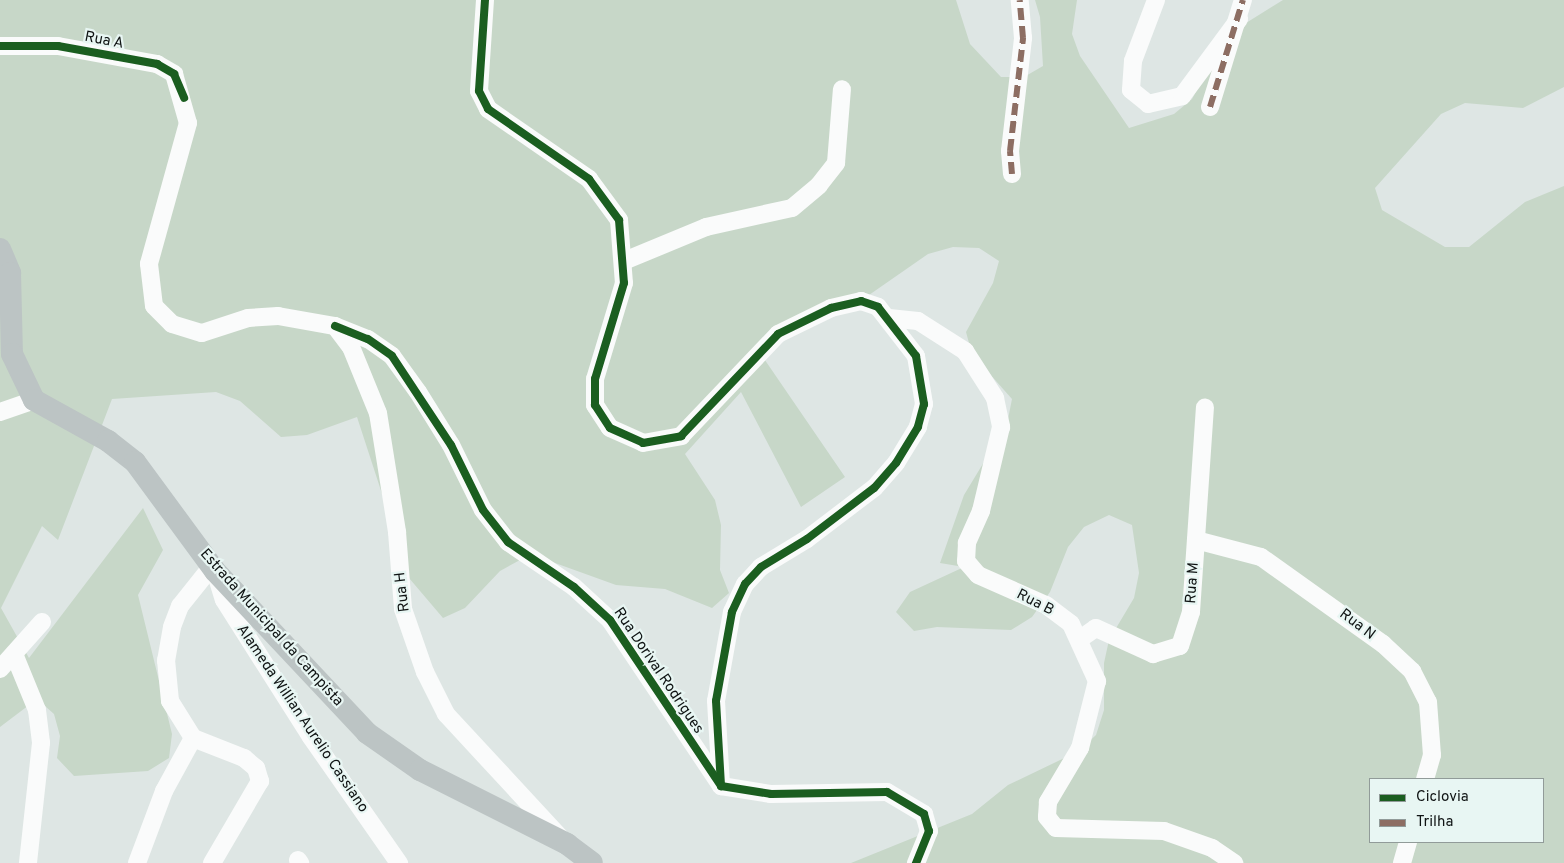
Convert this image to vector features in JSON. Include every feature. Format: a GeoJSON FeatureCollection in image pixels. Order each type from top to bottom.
{"type":"FeatureCollection","features":[{"type":"Feature","properties":{"kind":"main road"},"geometry":{"type":"LineString","coordinates":[[0,249],[10,273],[12,354],[34,400]]}},
{"type":"Feature","properties":{"kind":"main road","name":"Estrada Municipal da Campista"},"geometry":{"type":"LineString","coordinates":[[34,400],[108,441],[136,462],[214,568],[367,733],[420,770],[567,844],[592,863]]}},
{"type":"Feature","properties":{"kind":"street"},"geometry":{"type":"LineString","coordinates":[[485,0],[479,91],[488,109],[589,180],[620,220],[624,283],[595,379],[594,405],[610,428],[643,443],[681,436],[778,334],[831,308],[861,301],[889,318],[916,356],[924,384],[918,427],[896,463],[874,488],[807,540],[761,566],[745,584],[732,612],[718,675],[716,732],[721,786],[771,794],[887,792],[924,814],[929,831],[916,863]]}},
{"type":"Feature","properties":{"kind":"street"},"geometry":{"type":"LineString","coordinates":[[1012,174],[1010,151],[1023,38],[1020,0]]}},
{"type":"Feature","properties":{"kind":"street"},"geometry":{"type":"LineString","coordinates":[[1156,0],[1133,61],[1131,90],[1148,104],[1182,96],[1239,19]]}},
{"type":"Feature","properties":{"kind":"street"},"geometry":{"type":"LineString","coordinates":[[1210,107],[1239,19],[1243,0]]}},
{"type":"Feature","properties":{"kind":"street","name":"Rua A"},"geometry":{"type":"LineString","coordinates":[[0,46],[58,46],[157,64],[174,74],[184,98],[188,123],[149,264],[148,288],[154,306],[172,324],[202,333],[248,318],[278,316],[335,326]]}},
{"type":"Feature","properties":{"kind":"street"},"geometry":{"type":"LineString","coordinates":[[624,261],[706,227],[792,208],[819,185],[836,163],[842,89]]}},
{"type":"Feature","properties":{"kind":"street","name":"Rua B"},"geometry":{"type":"LineString","coordinates":[[889,318],[918,321],[965,351],[995,398],[1001,427],[981,510],[967,543],[966,561],[978,575],[1046,604],[1071,624],[1080,639],[1097,681],[1080,748],[1048,802],[1047,817],[1056,828],[1164,831],[1212,848],[1234,863]]}},
{"type":"Feature","properties":{"kind":"street","name":"Rua Dorival Rodrigues"},"geometry":{"type":"LineString","coordinates":[[335,326],[368,339],[392,356],[451,445],[483,510],[508,542],[574,587],[610,620],[721,786]]}},
{"type":"Feature","properties":{"kind":"street","name":"Rua H"},"geometry":{"type":"LineString","coordinates":[[335,326],[352,347],[378,413],[397,532],[403,610],[425,672],[446,714],[567,844]]}},
{"type":"Feature","properties":{"kind":"street"},"geometry":{"type":"LineString","coordinates":[[0,412],[34,400]]}},
{"type":"Feature","properties":{"kind":"street","name":"Rua M"},"geometry":{"type":"LineString","coordinates":[[1080,639],[1096,628],[1153,654],[1180,646],[1191,612],[1205,407]]}},
{"type":"Feature","properties":{"kind":"street","name":"Rua N"},"geometry":{"type":"LineString","coordinates":[[1196,540],[1261,556],[1383,644],[1412,672],[1428,702],[1432,754],[1425,778]]}},
{"type":"Feature","properties":{"kind":"street"},"geometry":{"type":"LineString","coordinates":[[212,863],[260,781],[256,768],[244,758],[193,738],[170,701],[166,660],[180,606],[214,568]]}},
{"type":"Feature","properties":{"kind":"street","name":"Alameda Willian Aurelio Cassiano"},"geometry":{"type":"LineString","coordinates":[[214,568],[216,583],[229,608],[311,738],[399,863]]}},
{"type":"Feature","properties":{"kind":"street"},"geometry":{"type":"LineString","coordinates":[[0,669],[42,622]]}},
{"type":"Feature","properties":{"kind":"street"},"geometry":{"type":"LineString","coordinates":[[14,654],[37,710],[40,744],[28,863]]}},
{"type":"Feature","properties":{"kind":"street"},"geometry":{"type":"LineString","coordinates":[[137,863],[164,791],[193,738]]}},
{"type":"Feature","properties":{"kind":"street"},"geometry":{"type":"LineString","coordinates":[[1402,863],[1408,843]]}},
{"type":"Feature","properties":{"kind":"green space"},"geometry":{"type":"Polygon","coordinates":[[[0,0],[956,0],[970,44],[1001,77],[1024,77],[1043,66],[1040,17],[1035,0],[1077,0],[1072,34],[1080,56],[1129,128],[1174,114],[1192,99],[1215,57],[1246,23],[1283,0],[1564,0],[1564,87],[1523,108],[1465,103],[1441,114],[1375,188],[1382,210],[1445,247],[1469,247],[1525,202],[1564,186],[1564,863],[851,863],[972,814],[1008,785],[1079,751],[1096,735],[1104,710],[1104,663],[1109,640],[1134,598],[1139,573],[1132,525],[1109,515],[1084,527],[1068,547],[1050,592],[1032,617],[1011,630],[937,627],[914,631],[896,612],[910,592],[964,567],[940,563],[964,495],[1007,424],[1012,399],[972,354],[966,332],[993,283],[999,261],[979,248],[953,247],[928,254],[869,295],[758,350],[845,477],[801,507],[741,392],[685,454],[715,500],[721,525],[720,570],[729,593],[712,608],[665,589],[616,585],[544,559],[520,560],[500,571],[465,608],[443,618],[392,558],[386,506],[357,417],[307,435],[281,437],[240,401],[216,392],[112,399],[58,540],[42,526],[1,608],[29,658],[143,508],[163,550],[138,595],[172,734],[169,758],[148,771],[74,776],[57,758],[60,736],[54,714],[37,699],[0,727],[0,0]]]}},
{"type":"Feature","properties":{"kind":"marked path"},"geometry":{"type":"LineString","coordinates":[[1012,174],[1010,151],[1023,38],[1020,0]]}},
{"type":"Feature","properties":{"kind":"marked path"},"geometry":{"type":"LineString","coordinates":[[1210,107],[1243,0]]}},
{"type":"Feature","properties":{"kind":"cycle path"},"geometry":{"type":"LineString","coordinates":[[485,0],[479,91],[488,109],[589,179],[619,220],[624,283],[595,379],[595,405],[610,428],[643,443],[681,436],[778,334],[831,308],[861,301],[878,307],[916,356],[924,404],[918,427],[896,463],[874,488],[807,539],[761,567],[745,584],[732,612],[716,701],[721,786]]}},
{"type":"Feature","properties":{"kind":"cycle path"},"geometry":{"type":"LineString","coordinates":[[0,46],[58,46],[157,64],[174,74],[184,98]]}},
{"type":"Feature","properties":{"kind":"cycle path"},"geometry":{"type":"LineString","coordinates":[[335,326],[368,339],[392,356],[451,445],[483,510],[508,542],[574,587],[610,620],[721,786],[771,794],[887,792],[924,814],[929,831],[916,863]]}}]}
